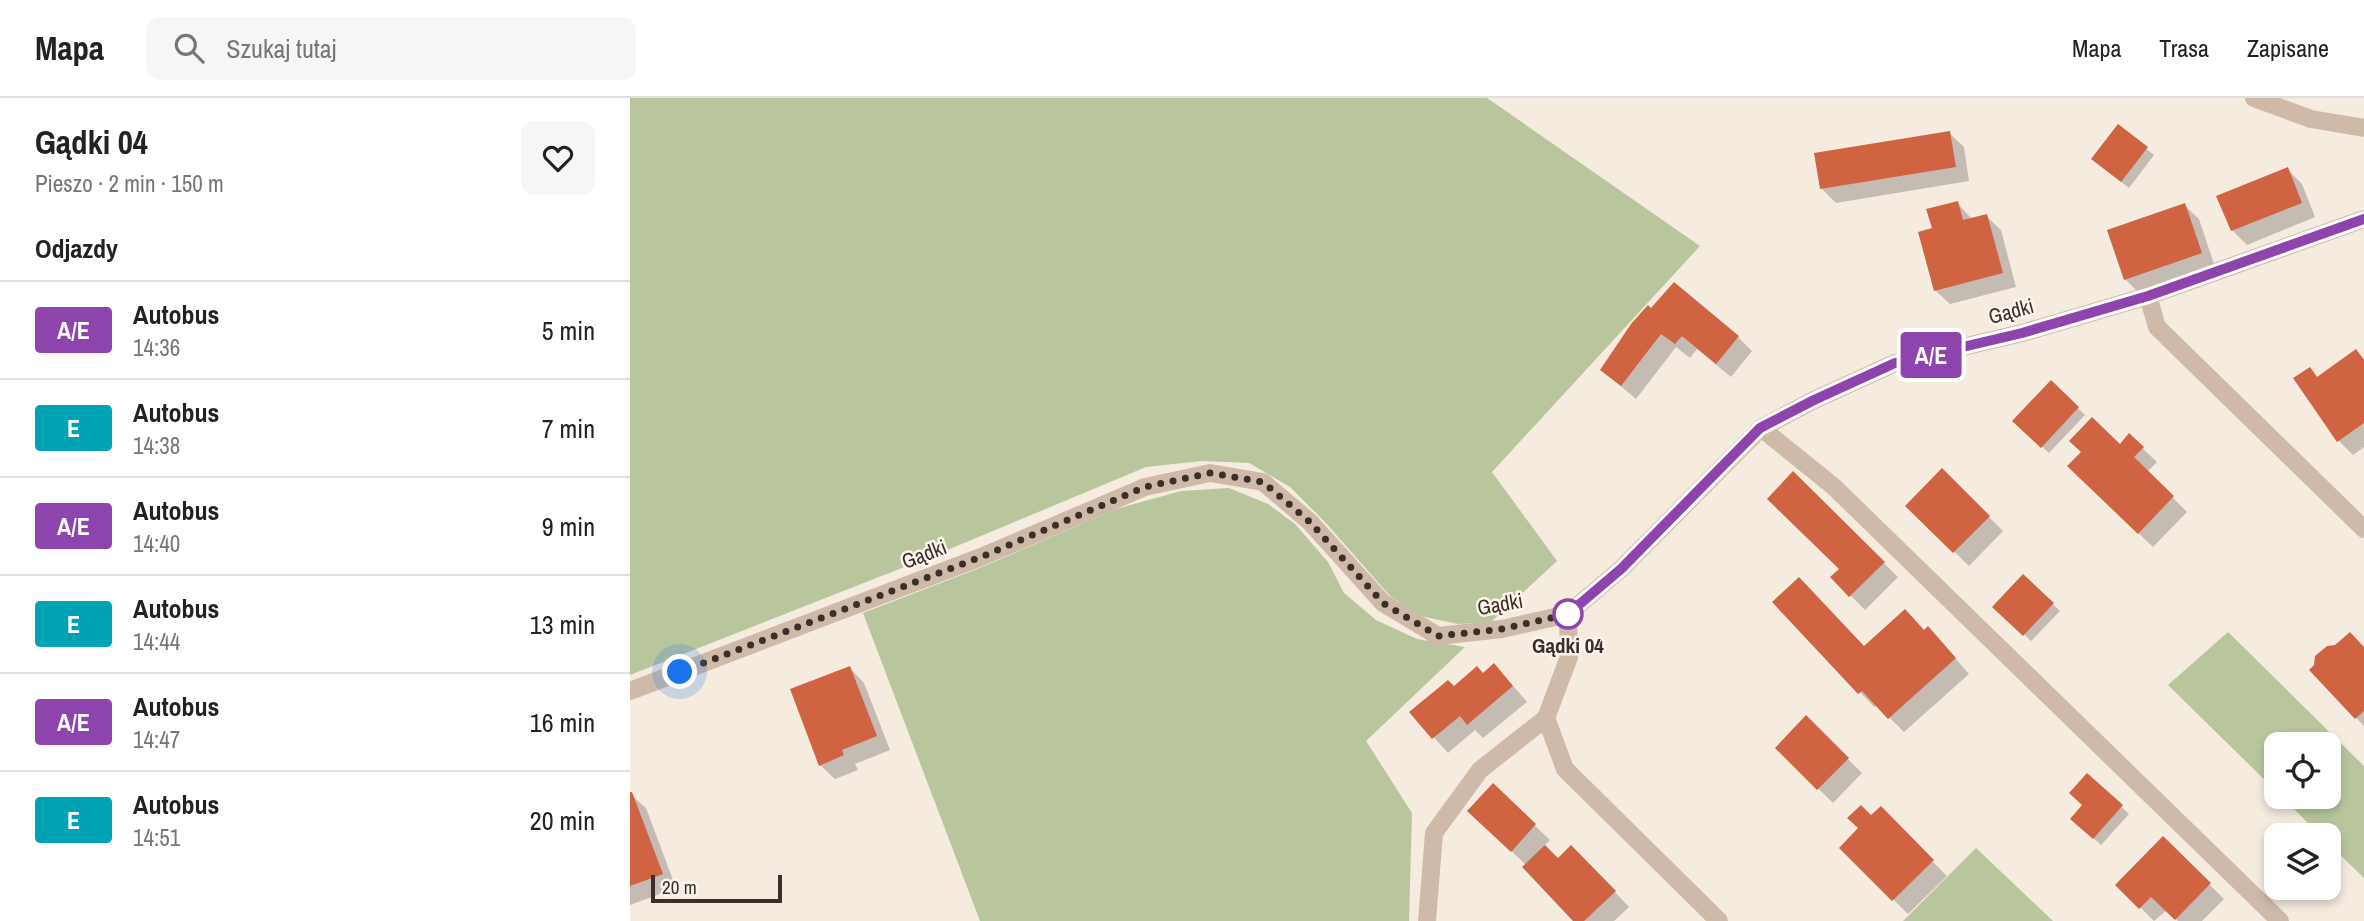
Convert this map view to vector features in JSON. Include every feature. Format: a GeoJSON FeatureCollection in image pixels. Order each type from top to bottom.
{"type":"FeatureCollection","features":[{"type":"Feature","properties":{"kind":"street"},"geometry":{"type":"LineString","coordinates":[[2254,98],[2311,119],[2364,128]]}},
{"type":"Feature","properties":{"kind":"street","name":"Gądki"},"geometry":{"type":"LineString","coordinates":[[630,691],[981,557],[1145,487],[1210,473],[1263,482],[1310,522],[1383,603],[1438,636],[1502,629],[1568,614],[1621,569],[1760,428],[1814,400],[1895,363],[2022,333],[2148,296],[2364,219]]}},
{"type":"Feature","properties":{"kind":"street"},"geometry":{"type":"LineString","coordinates":[[2148,296],[2157,327],[2364,529]]}},
{"type":"Feature","properties":{"kind":"street"},"geometry":{"type":"LineString","coordinates":[[1760,428],[1832,486],[2280,921]]}},
{"type":"Feature","properties":{"kind":"street"},"geometry":{"type":"LineString","coordinates":[[1427,921],[1434,833],[1480,770],[1546,718],[1569,657],[1568,614]]}},
{"type":"Feature","properties":{"kind":"street"},"geometry":{"type":"LineString","coordinates":[[1546,718],[1565,769],[1719,921]]}},
{"type":"Feature","properties":{"kind":"green space"},"geometry":{"type":"Polygon","coordinates":[[[630,98],[1487,98],[1700,246],[1492,472],[1557,561],[1491,622],[1458,624],[1420,616],[1390,596],[1325,522],[1290,487],[1249,463],[1202,461],[1146,467],[945,551],[630,675],[630,98]]]}},
{"type":"Feature","properties":{"kind":"green space"},"geometry":{"type":"Polygon","coordinates":[[[1229,488],[1268,504],[1295,524],[1328,562],[1344,593],[1376,620],[1417,639],[1465,647],[1366,741],[1412,813],[1409,921],[980,921],[863,613],[982,567],[1116,509],[1181,491],[1229,488]]]}},
{"type":"Feature","properties":{"kind":"green space"},"geometry":{"type":"Polygon","coordinates":[[[2228,632],[2329,732],[2264,732],[2264,779],[2168,685],[2228,632]]]}},
{"type":"Feature","properties":{"kind":"green space"},"geometry":{"type":"Polygon","coordinates":[[[2341,743],[2364,766],[2364,878],[2341,856],[2341,823],[2308,823],[2294,809],[2341,809],[2341,743]]]}},
{"type":"Feature","properties":{"kind":"green space"},"geometry":{"type":"Polygon","coordinates":[[[1976,848],[2053,921],[1903,921],[1976,848]]]}},
{"type":"Feature","properties":{"kind":"building"},"geometry":{"type":"Polygon","coordinates":[[[2118,124],[2148,147],[2121,182],[2091,159],[2118,124]]]}},
{"type":"Feature","properties":{"kind":"building"},"geometry":{"type":"Polygon","coordinates":[[[1950,131],[1956,167],[1820,189],[1814,153],[1950,131]]]}},
{"type":"Feature","properties":{"kind":"building"},"geometry":{"type":"Polygon","coordinates":[[[2288,167],[2302,203],[2231,231],[2216,196],[2288,167]]]}},
{"type":"Feature","properties":{"kind":"building"},"geometry":{"type":"Polygon","coordinates":[[[1958,201],[1963,220],[1987,214],[2003,273],[1934,291],[1918,232],[1932,228],[1926,209],[1958,201]]]}},
{"type":"Feature","properties":{"kind":"building"},"geometry":{"type":"Polygon","coordinates":[[[2185,203],[2202,253],[2124,280],[2107,230],[2185,203]]]}},
{"type":"Feature","properties":{"kind":"building"},"geometry":{"type":"Polygon","coordinates":[[[1674,282],[1739,336],[1716,364],[1682,336],[1675,344],[1661,334],[1621,386],[1600,370],[1631,324],[1648,305],[1651,308],[1674,282]]]}},
{"type":"Feature","properties":{"kind":"building"},"geometry":{"type":"Polygon","coordinates":[[[2356,349],[2364,360],[2364,423],[2337,442],[2293,378],[2310,367],[2317,377],[2356,349]]]}},
{"type":"Feature","properties":{"kind":"building"},"geometry":{"type":"Polygon","coordinates":[[[2051,380],[2079,407],[2041,448],[2012,421],[2051,380]]]}},
{"type":"Feature","properties":{"kind":"building"},"geometry":{"type":"Polygon","coordinates":[[[2092,417],[2120,444],[2129,433],[2144,447],[2134,457],[2174,496],[2138,534],[2067,466],[2081,452],[2069,441],[2092,417]]]}},
{"type":"Feature","properties":{"kind":"building"},"geometry":{"type":"Polygon","coordinates":[[[1942,468],[1990,516],[1953,553],[1905,506],[1942,468]]]}},
{"type":"Feature","properties":{"kind":"building"},"geometry":{"type":"Polygon","coordinates":[[[1793,471],[1885,562],[1849,597],[1830,577],[1839,569],[1767,499],[1793,471]]]}},
{"type":"Feature","properties":{"kind":"building"},"geometry":{"type":"Polygon","coordinates":[[[2023,574],[2054,603],[2023,636],[1992,607],[2023,574]]]}},
{"type":"Feature","properties":{"kind":"building"},"geometry":{"type":"Polygon","coordinates":[[[1799,577],[1864,646],[1905,609],[1924,630],[1928,626],[1956,658],[1888,719],[1862,691],[1858,694],[1772,602],[1799,577]]]}},
{"type":"Feature","properties":{"kind":"building"},"geometry":{"type":"Polygon","coordinates":[[[2350,632],[2364,647],[2364,711],[2355,719],[2309,670],[2314,665],[2315,656],[2327,646],[2335,645],[2350,632]]]}},
{"type":"Feature","properties":{"kind":"building"},"geometry":{"type":"Polygon","coordinates":[[[1494,663],[1513,686],[1467,725],[1460,716],[1432,739],[1409,712],[1448,680],[1454,686],[1477,666],[1483,673],[1494,663]]]}},
{"type":"Feature","properties":{"kind":"building"},"geometry":{"type":"Polygon","coordinates":[[[850,666],[877,736],[842,750],[844,755],[819,766],[790,689],[850,666]]]}},
{"type":"Feature","properties":{"kind":"building"},"geometry":{"type":"Polygon","coordinates":[[[1806,715],[1849,758],[1817,790],[1775,748],[1806,715]]]}},
{"type":"Feature","properties":{"kind":"building"},"geometry":{"type":"Polygon","coordinates":[[[2087,773],[2123,805],[2093,839],[2070,819],[2082,805],[2069,793],[2087,773]]]}},
{"type":"Feature","properties":{"kind":"building"},"geometry":{"type":"Polygon","coordinates":[[[1493,783],[1536,824],[1511,852],[1467,811],[1493,783]]]}},
{"type":"Feature","properties":{"kind":"building"},"geometry":{"type":"Polygon","coordinates":[[[630,792],[663,874],[630,886],[630,792]]]}},
{"type":"Feature","properties":{"kind":"building"},"geometry":{"type":"Polygon","coordinates":[[[1861,805],[1871,815],[1881,806],[1934,860],[1892,901],[1839,848],[1858,828],[1847,818],[1861,805]]]}},
{"type":"Feature","properties":{"kind":"building"},"geometry":{"type":"Polygon","coordinates":[[[2163,836],[2211,883],[2175,920],[2151,897],[2139,909],[2115,885],[2163,836]]]}},
{"type":"Feature","properties":{"kind":"building"},"geometry":{"type":"Polygon","coordinates":[[[1545,845],[1558,858],[1571,845],[1616,891],[1584,921],[1573,921],[1522,867],[1545,845]]]}},
{"type":"Feature","properties":{"kind":"bus line","name":"A/E"},"geometry":{"type":"LineString","coordinates":[[1568,614],[1621,569],[1760,428],[1814,400],[1895,363],[2022,333],[2148,296],[2364,219]]}},
{"type":"Feature","properties":{"kind":"place","name":"Gądki 04"},"geometry":{"type":"Point","coordinates":[1568,614]}},
{"type":"Feature","properties":{"kind":"route"},"geometry":{"type":"LineString","coordinates":[[680,672],[981,557],[1145,487],[1210,473],[1263,482],[1310,522],[1383,603],[1438,636],[1502,629],[1568,614]]}}]}
